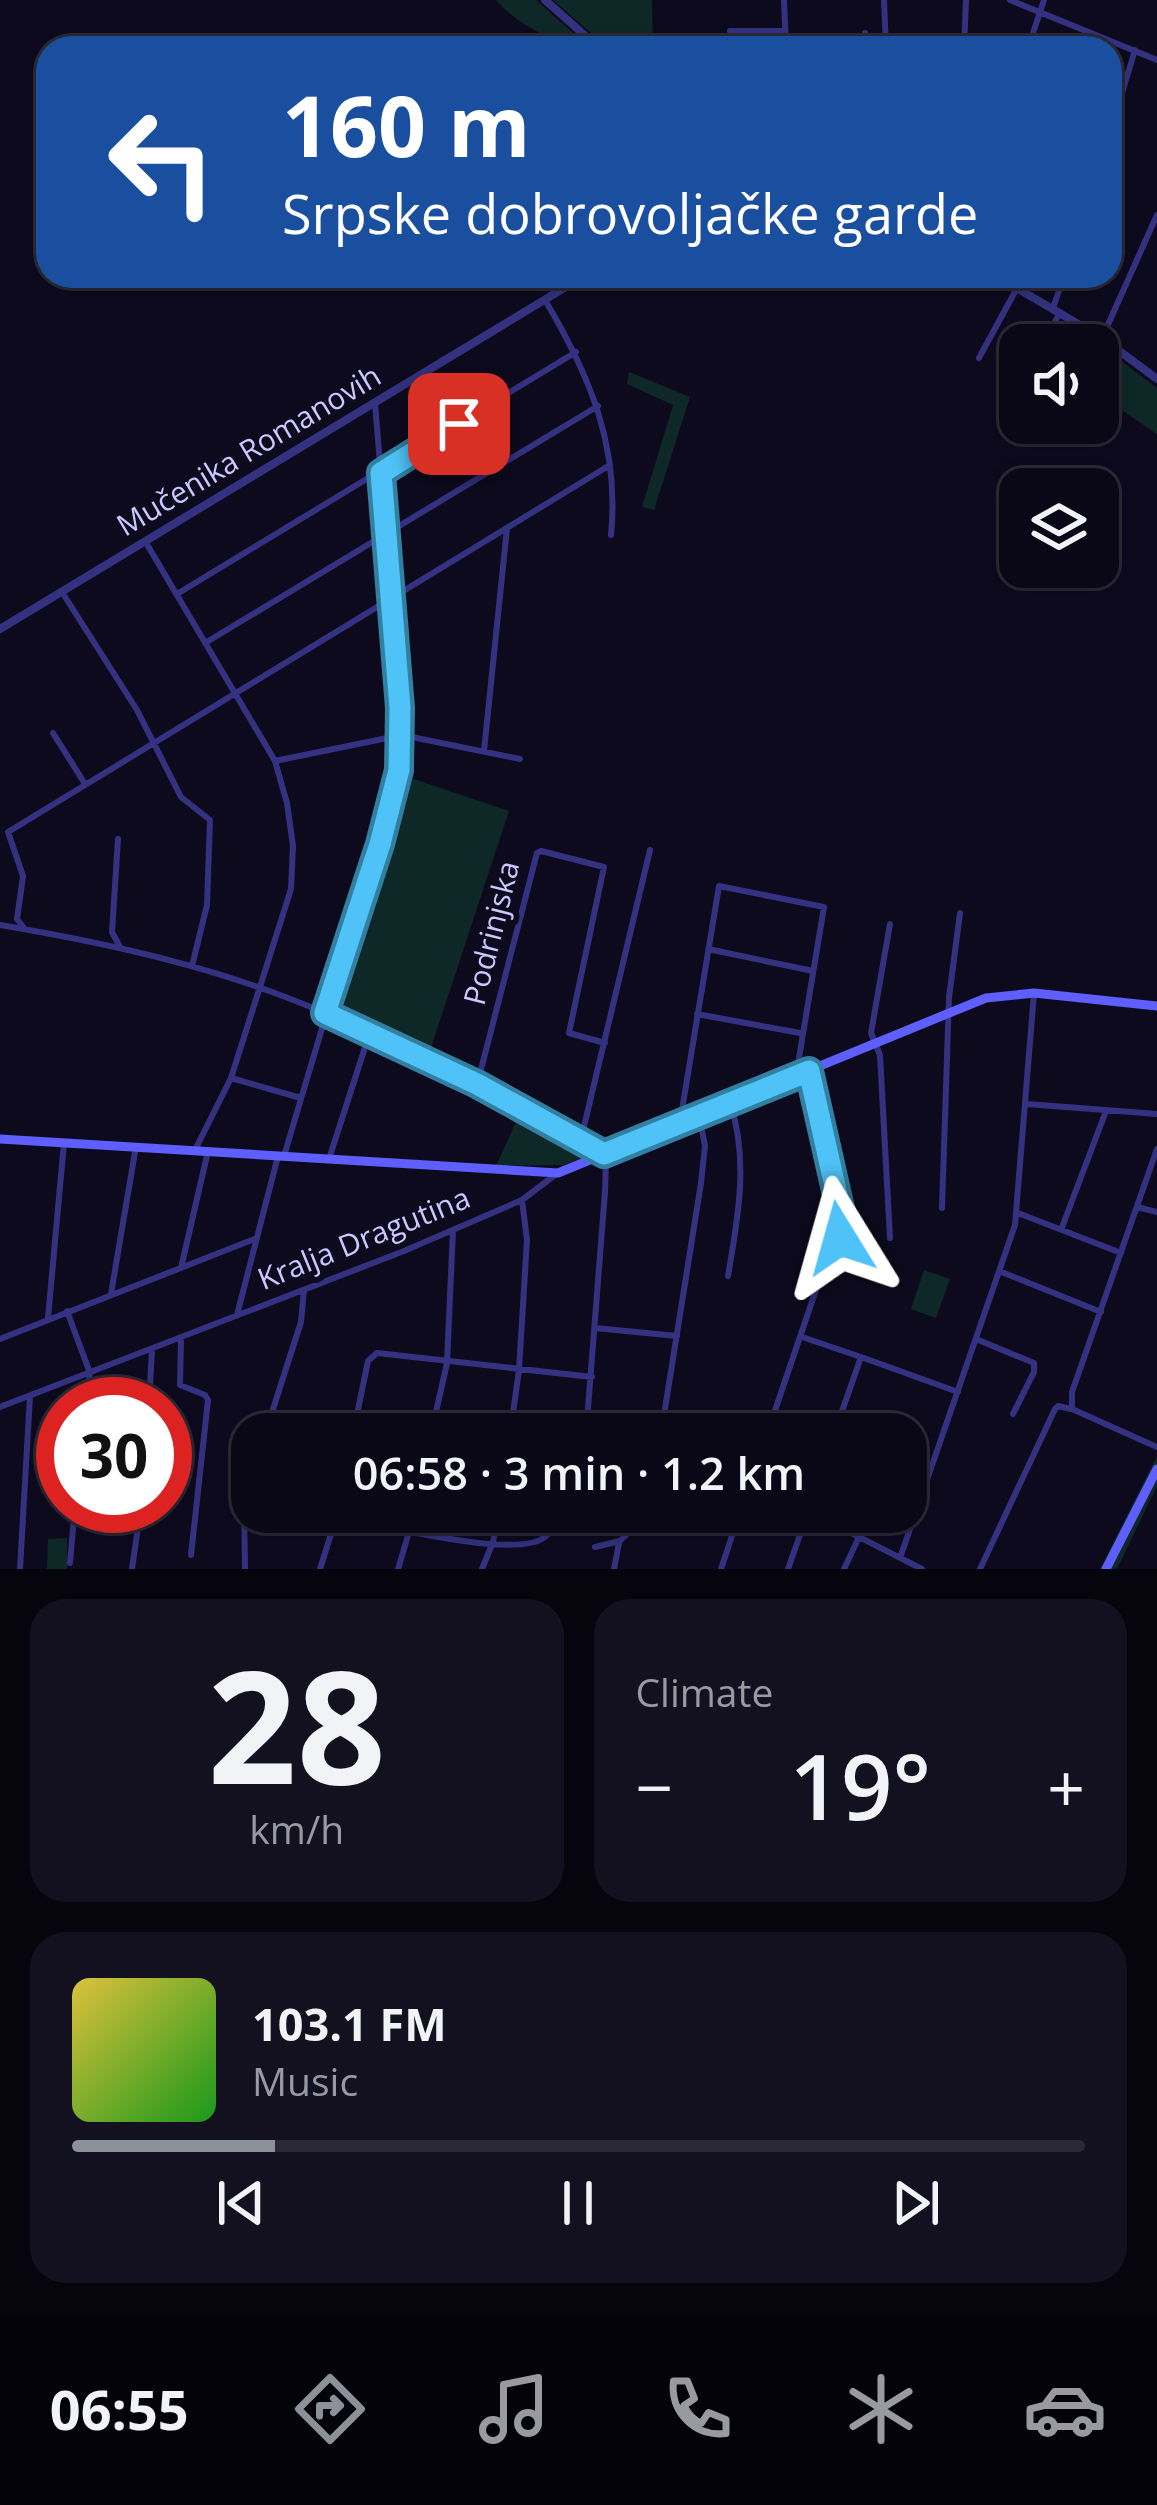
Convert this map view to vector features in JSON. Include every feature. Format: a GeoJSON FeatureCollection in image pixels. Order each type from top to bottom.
{"type":"FeatureCollection","features":[{"type":"Feature","properties":{"kind":"main road"},"geometry":{"type":"LineString","coordinates":[[0,1139],[558,1173],[986,998],[1034,993],[1157,1006]]}},
{"type":"Feature","properties":{"kind":"main road"},"geometry":{"type":"LineString","coordinates":[[1106,1569],[1157,1469]]}},
{"type":"Feature","properties":{"kind":"street"},"geometry":{"type":"LineString","coordinates":[[545,0],[586,36]]}},
{"type":"Feature","properties":{"kind":"street"},"geometry":{"type":"LineString","coordinates":[[784,0],[785,36]]}},
{"type":"Feature","properties":{"kind":"street"},"geometry":{"type":"LineString","coordinates":[[884,0],[886,36]]}},
{"type":"Feature","properties":{"kind":"street"},"geometry":{"type":"LineString","coordinates":[[964,36],[966,0]]}},
{"type":"Feature","properties":{"kind":"street"},"geometry":{"type":"LineString","coordinates":[[1009,0],[1101,36]]}},
{"type":"Feature","properties":{"kind":"street"},"geometry":{"type":"LineString","coordinates":[[1032,36],[1044,0]]}},
{"type":"Feature","properties":{"kind":"street"},"geometry":{"type":"LineString","coordinates":[[730,31],[785,31]]}},
{"type":"Feature","properties":{"kind":"street"},"geometry":{"type":"LineString","coordinates":[[1122,45],[1157,60]]}},
{"type":"Feature","properties":{"kind":"street"},"geometry":{"type":"LineString","coordinates":[[1122,93],[1135,50]]}},
{"type":"Feature","properties":{"kind":"street"},"geometry":{"type":"LineString","coordinates":[[1108,324],[1157,214]]}},
{"type":"Feature","properties":{"kind":"street","name":"Mučenika Romanovih"},"geometry":{"type":"LineString","coordinates":[[0,629],[564,288]]}},
{"type":"Feature","properties":{"kind":"street"},"geometry":{"type":"LineString","coordinates":[[979,358],[1017,288],[1080,324]]}},
{"type":"Feature","properties":{"kind":"street"},"geometry":{"type":"LineString","coordinates":[[1051,324],[1062,288]]}},
{"type":"Feature","properties":{"kind":"street"},"geometry":{"type":"LineString","coordinates":[[545,300],[576,352],[598,406],[610,465],[611,535]]}},
{"type":"Feature","properties":{"kind":"street"},"geometry":{"type":"LineString","coordinates":[[177,594],[576,352]]}},
{"type":"Feature","properties":{"kind":"street"},"geometry":{"type":"LineString","coordinates":[[1120,352],[1157,380]]}},
{"type":"Feature","properties":{"kind":"street"},"geometry":{"type":"LineString","coordinates":[[237,1316],[256,1238],[394,796],[401,735],[375,403]]}},
{"type":"Feature","properties":{"kind":"street"},"geometry":{"type":"LineString","coordinates":[[205,643],[598,406]]}},
{"type":"Feature","properties":{"kind":"street"},"geometry":{"type":"LineString","coordinates":[[10,927],[17,919],[23,876],[8,832],[610,465]]}},
{"type":"Feature","properties":{"kind":"street"},"geometry":{"type":"LineString","coordinates":[[484,751],[507,526]]}},
{"type":"Feature","properties":{"kind":"street"},"geometry":{"type":"LineString","coordinates":[[145,541],[275,761],[293,846],[292,890],[231,1078],[201,1151],[181,1268]]}},
{"type":"Feature","properties":{"kind":"street"},"geometry":{"type":"LineString","coordinates":[[62,592],[181,797],[210,820],[208,905],[192,966]]}},
{"type":"Feature","properties":{"kind":"street"},"geometry":{"type":"LineString","coordinates":[[53,733],[85,784]]}},
{"type":"Feature","properties":{"kind":"street"},"geometry":{"type":"LineString","coordinates":[[275,761],[401,735],[520,759]]}},
{"type":"Feature","properties":{"kind":"street"},"geometry":{"type":"LineString","coordinates":[[118,839],[112,932],[120,947]]}},
{"type":"Feature","properties":{"kind":"street"},"geometry":{"type":"LineString","coordinates":[[581,1139],[650,850]]}},
{"type":"Feature","properties":{"kind":"street","name":"Podrinjska"},"geometry":{"type":"LineString","coordinates":[[477,1084],[536,853],[541,851],[604,867],[568,1033],[605,1043]]}},
{"type":"Feature","properties":{"kind":"street"},"geometry":{"type":"LineString","coordinates":[[680,1123],[719,886],[824,907],[796,1076]]}},
{"type":"Feature","properties":{"kind":"street"},"geometry":{"type":"LineString","coordinates":[[942,1208],[949,1013],[960,913]]}},
{"type":"Feature","properties":{"kind":"street"},"geometry":{"type":"LineString","coordinates":[[17,919],[24,929]]}},
{"type":"Feature","properties":{"kind":"street"},"geometry":{"type":"LineString","coordinates":[[890,924],[871,1034],[881,1069],[890,1238]]}},
{"type":"Feature","properties":{"kind":"street"},"geometry":{"type":"LineString","coordinates":[[0,925],[120,947],[260,988],[477,1084],[604,1154],[588,1413]]}},
{"type":"Feature","properties":{"kind":"street"},"geometry":{"type":"LineString","coordinates":[[99,943],[112,932]]}},
{"type":"Feature","properties":{"kind":"street"},"geometry":{"type":"LineString","coordinates":[[708,949],[813,971]]}},
{"type":"Feature","properties":{"kind":"street"},"geometry":{"type":"LineString","coordinates":[[900,1558],[1017,1213],[1034,993]]}},
{"type":"Feature","properties":{"kind":"street"},"geometry":{"type":"LineString","coordinates":[[697,1013],[800,1033]]}},
{"type":"Feature","properties":{"kind":"street"},"geometry":{"type":"LineString","coordinates":[[328,1159],[369,1035]]}},
{"type":"Feature","properties":{"kind":"street"},"geometry":{"type":"LineString","coordinates":[[774,1413],[844,1226],[809,1071]]}},
{"type":"Feature","properties":{"kind":"street"},"geometry":{"type":"LineString","coordinates":[[231,1078],[302,1098]]}},
{"type":"Feature","properties":{"kind":"street"},"geometry":{"type":"LineString","coordinates":[[728,1276],[741,1170],[730,1102]]}},
{"type":"Feature","properties":{"kind":"street"},"geometry":{"type":"LineString","coordinates":[[1027,1104],[1157,1114]]}},
{"type":"Feature","properties":{"kind":"street"},"geometry":{"type":"LineString","coordinates":[[1061,1230],[1106,1111]]}},
{"type":"Feature","properties":{"kind":"street"},"geometry":{"type":"LineString","coordinates":[[664,1413],[704,1156],[699,1115]]}},
{"type":"Feature","properties":{"kind":"street"},"geometry":{"type":"LineString","coordinates":[[48,1319],[64,1143]]}},
{"type":"Feature","properties":{"kind":"street"},"geometry":{"type":"LineString","coordinates":[[111,1294],[136,1146]]}},
{"type":"Feature","properties":{"kind":"street"},"geometry":{"type":"LineString","coordinates":[[1072,1409],[1072,1392],[1157,1149]]}},
{"type":"Feature","properties":{"kind":"street","name":"Kralja Dragutina"},"geometry":{"type":"LineString","coordinates":[[0,1407],[453,1230],[522,1200],[558,1173]]}},
{"type":"Feature","properties":{"kind":"street"},"geometry":{"type":"LineString","coordinates":[[513,1413],[526,1240],[522,1200]]}},
{"type":"Feature","properties":{"kind":"street"},"geometry":{"type":"LineString","coordinates":[[1137,1207],[1157,1212]]}},
{"type":"Feature","properties":{"kind":"street"},"geometry":{"type":"LineString","coordinates":[[1017,1213],[1121,1253]]}},
{"type":"Feature","properties":{"kind":"street"},"geometry":{"type":"LineString","coordinates":[[436,1413],[447,1363],[453,1230]]}},
{"type":"Feature","properties":{"kind":"street","name":"Kralja Dragutina"},"geometry":{"type":"LineString","coordinates":[[0,1339],[256,1238]]}},
{"type":"Feature","properties":{"kind":"street"},"geometry":{"type":"LineString","coordinates":[[999,1271],[1101,1312]]}},
{"type":"Feature","properties":{"kind":"street"},"geometry":{"type":"LineString","coordinates":[[273,1413],[301,1322],[304,1290]]}},
{"type":"Feature","properties":{"kind":"street"},"geometry":{"type":"LineString","coordinates":[[67,1311],[89,1377]]}},
{"type":"Feature","properties":{"kind":"street"},"geometry":{"type":"LineString","coordinates":[[595,1328],[677,1336]]}},
{"type":"Feature","properties":{"kind":"street"},"geometry":{"type":"LineString","coordinates":[[800,1337],[958,1392]]}},
{"type":"Feature","properties":{"kind":"street"},"geometry":{"type":"LineString","coordinates":[[182,1338],[180,1384],[208,1400],[191,1555]]}},
{"type":"Feature","properties":{"kind":"street"},"geometry":{"type":"LineString","coordinates":[[976,1339],[1034,1363],[1013,1414]]}},
{"type":"Feature","properties":{"kind":"street"},"geometry":{"type":"LineString","coordinates":[[150,1377],[152,1349]]}},
{"type":"Feature","properties":{"kind":"street"},"geometry":{"type":"LineString","coordinates":[[357,1413],[376,1353],[592,1377]]}},
{"type":"Feature","properties":{"kind":"street"},"geometry":{"type":"LineString","coordinates":[[841,1413],[861,1358]]}},
{"type":"Feature","properties":{"kind":"street"},"geometry":{"type":"LineString","coordinates":[[20,1569],[30,1396]]}},
{"type":"Feature","properties":{"kind":"street"},"geometry":{"type":"LineString","coordinates":[[980,1569],[1058,1406],[1157,1447]]}},
{"type":"Feature","properties":{"kind":"street"},"geometry":{"type":"LineString","coordinates":[[70,1563],[73,1533]]}},
{"type":"Feature","properties":{"kind":"street"},"geometry":{"type":"LineString","coordinates":[[132,1569],[137,1533]]}},
{"type":"Feature","properties":{"kind":"street"},"geometry":{"type":"LineString","coordinates":[[244,1533],[245,1569]]}},
{"type":"Feature","properties":{"kind":"street"},"geometry":{"type":"LineString","coordinates":[[320,1569],[331,1533]]}},
{"type":"Feature","properties":{"kind":"street"},"geometry":{"type":"LineString","coordinates":[[398,1569],[410,1533]]}},
{"type":"Feature","properties":{"kind":"street"},"geometry":{"type":"LineString","coordinates":[[418,1533],[493,1542],[538,1541],[548,1533]]}},
{"type":"Feature","properties":{"kind":"street"},"geometry":{"type":"LineString","coordinates":[[482,1569],[495,1533]]}},
{"type":"Feature","properties":{"kind":"street"},"geometry":{"type":"LineString","coordinates":[[614,1569],[620,1541],[628,1533]]}},
{"type":"Feature","properties":{"kind":"street"},"geometry":{"type":"LineString","coordinates":[[721,1569],[733,1533]]}},
{"type":"Feature","properties":{"kind":"street"},"geometry":{"type":"LineString","coordinates":[[788,1569],[801,1533]]}},
{"type":"Feature","properties":{"kind":"street"},"geometry":{"type":"LineString","coordinates":[[851,1533],[922,1569]]}},
{"type":"Feature","properties":{"kind":"street"},"geometry":{"type":"LineString","coordinates":[[844,1569],[859,1537]]}},
{"type":"Feature","properties":{"kind":"street"},"geometry":{"type":"LineString","coordinates":[[595,1547],[620,1541]]}},
{"type":"Feature","properties":{"kind":"green space"},"geometry":{"type":"Polygon","coordinates":[[[496,0],[536,0],[576,36],[546,36],[496,0]]]}},
{"type":"Feature","properties":{"kind":"green space"},"geometry":{"type":"Polygon","coordinates":[[[553,0],[652,0],[653,36],[594,36],[553,0]]]}},
{"type":"Feature","properties":{"kind":"green space"},"geometry":{"type":"Polygon","coordinates":[[[1119,359],[1157,388],[1157,434],[1119,408],[1119,359]]]}},
{"type":"Feature","properties":{"kind":"green space"},"geometry":{"type":"Polygon","coordinates":[[[629,372],[690,397],[654,510],[642,507],[673,405],[627,384],[629,372]]]}},
{"type":"Feature","properties":{"kind":"green space"},"geometry":{"type":"Polygon","coordinates":[[[405,776],[509,811],[431,1048],[326,1013],[405,776]]]}},
{"type":"Feature","properties":{"kind":"green space"},"geometry":{"type":"Polygon","coordinates":[[[519,1115],[592,1154],[563,1165],[496,1166],[519,1115]]]}},
{"type":"Feature","properties":{"kind":"green space"},"geometry":{"type":"Polygon","coordinates":[[[924,1270],[950,1279],[936,1318],[911,1309],[924,1270]]]}},
{"type":"Feature","properties":{"kind":"green space"},"geometry":{"type":"Polygon","coordinates":[[[1157,1456],[1157,1486],[1117,1569],[1100,1569],[1157,1456]]]}},
{"type":"Feature","properties":{"kind":"green space"},"geometry":{"type":"Polygon","coordinates":[[[67,1538],[67,1569],[47,1569],[48,1539],[67,1538]]]}},
{"type":"Feature","properties":{"kind":"route"},"geometry":{"type":"LineString","coordinates":[[459,424],[381,473],[400,708],[399,770],[325,1013],[477,1084],[604,1154],[809,1071],[844,1226],[840,1238]]}}]}
